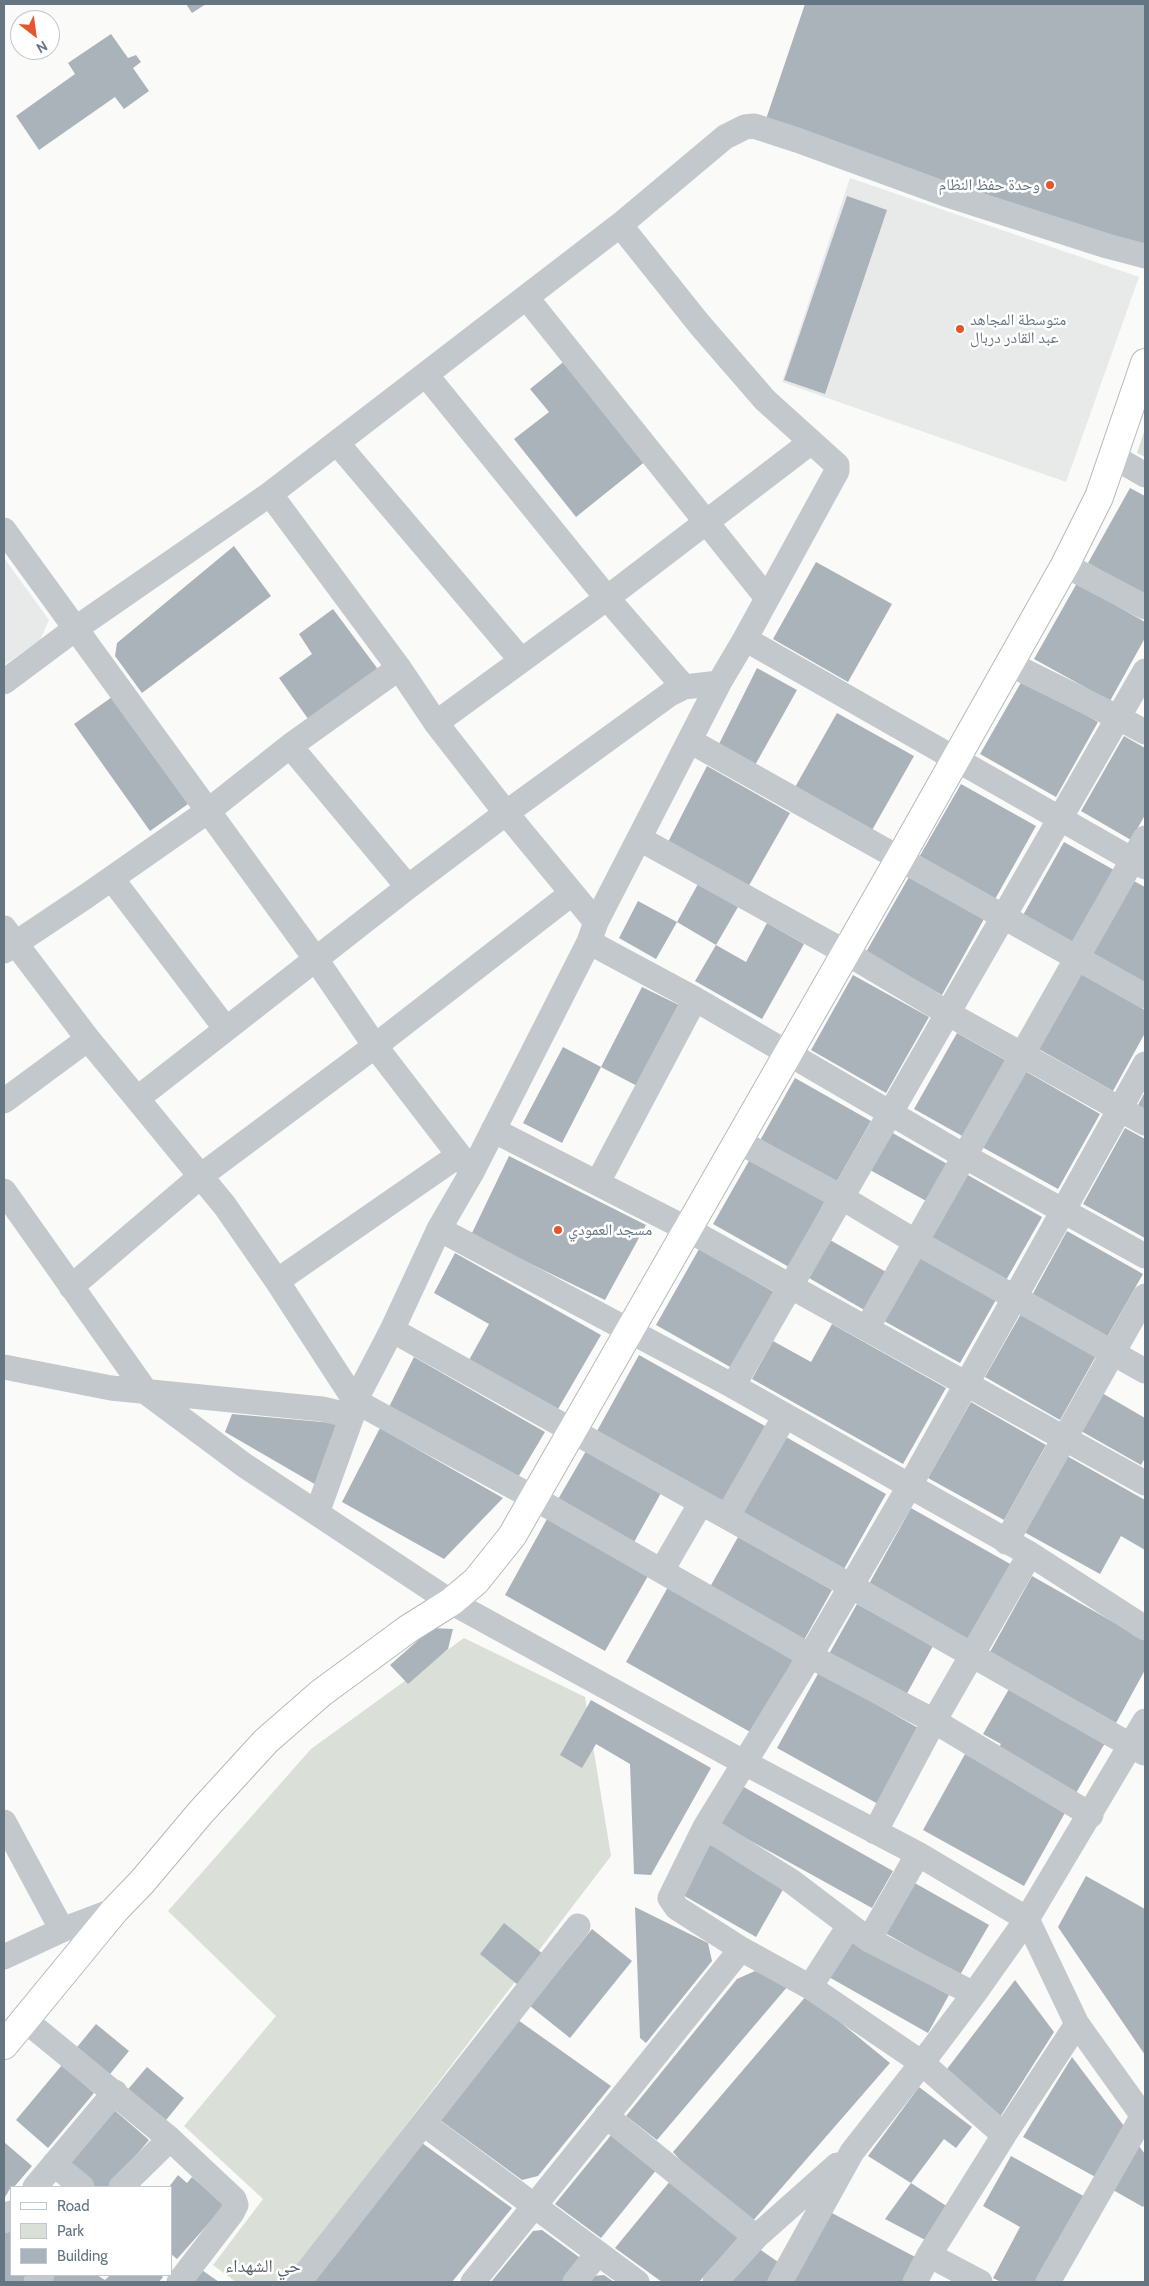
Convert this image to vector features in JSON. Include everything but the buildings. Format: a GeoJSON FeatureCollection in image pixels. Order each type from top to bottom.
{"type":"FeatureCollection","features":[{"type":"Feature","properties":{"kind":"main road"},"geometry":{"type":"LineString","coordinates":[[4,2045],[115,1910],[266,1741],[321,1692],[408,1629],[452,1602],[476,1581],[512,1536],[956,760],[1008,663],[1065,565],[1089,520],[1114,458],[1145,363]]}},
{"type":"Feature","properties":{"kind":"street"},"geometry":{"type":"LineString","coordinates":[[4,682],[75,628],[270,494],[620,225],[725,137],[745,127],[754,126],[945,194],[1107,246],[1145,256]]}},
{"type":"Feature","properties":{"kind":"street"},"geometry":{"type":"LineString","coordinates":[[317,1513],[353,1408],[440,1229],[466,1164],[493,1130],[719,683],[837,471],[837,465],[765,400],[700,325],[620,225]]}},
{"type":"Feature","properties":{"kind":"street"},"geometry":{"type":"LineString","coordinates":[[526,297],[768,598]]}},
{"type":"Feature","properties":{"kind":"street"},"geometry":{"type":"LineString","coordinates":[[426,375],[607,598],[684,687]]}},
{"type":"Feature","properties":{"kind":"street"},"geometry":{"type":"LineString","coordinates":[[436,723],[607,598],[811,442]]}},
{"type":"Feature","properties":{"kind":"street"},"geometry":{"type":"LineString","coordinates":[[338,443],[521,660]]}},
{"type":"Feature","properties":{"kind":"street"},"geometry":{"type":"LineString","coordinates":[[1114,458],[1145,475]]}},
{"type":"Feature","properties":{"kind":"street"},"geometry":{"type":"LineString","coordinates":[[270,494],[399,668],[436,723],[571,894],[592,932],[695,999],[787,1054],[964,1156],[1145,1256]]}},
{"type":"Feature","properties":{"kind":"street"},"geometry":{"type":"LineString","coordinates":[[4,530],[315,958],[375,1046],[466,1164]]}},
{"type":"Feature","properties":{"kind":"street"},"geometry":{"type":"LineString","coordinates":[[1065,565],[1145,607]]}},
{"type":"Feature","properties":{"kind":"street"},"geometry":{"type":"LineString","coordinates":[[745,639],[1139,863]]}},
{"type":"Feature","properties":{"kind":"street"},"geometry":{"type":"LineString","coordinates":[[1008,663],[1145,732]]}},
{"type":"Feature","properties":{"kind":"street"},"geometry":{"type":"LineString","coordinates":[[353,1408],[277,1281],[202,1176],[7,941],[112,879],[208,811],[290,746],[399,668]]}},
{"type":"Feature","properties":{"kind":"street"},"geometry":{"type":"LineString","coordinates":[[734,1386],[1145,670]]}},
{"type":"Feature","properties":{"kind":"street"},"geometry":{"type":"LineString","coordinates":[[138,1098],[408,887],[670,694],[684,687],[719,683]]}},
{"type":"Feature","properties":{"kind":"street"},"geometry":{"type":"LineString","coordinates":[[690,741],[900,858],[1075,959],[1145,996]]}},
{"type":"Feature","properties":{"kind":"street"},"geometry":{"type":"LineString","coordinates":[[290,746],[408,887]]}},
{"type":"Feature","properties":{"kind":"street"},"geometry":{"type":"LineString","coordinates":[[867,1328],[1075,959],[1139,863],[1145,838]]}},
{"type":"Feature","properties":{"kind":"street"},"geometry":{"type":"LineString","coordinates":[[640,840],[845,952],[948,1014],[1145,1123]]}},
{"type":"Feature","properties":{"kind":"street"},"geometry":{"type":"LineString","coordinates":[[112,879],[226,1029]]}},
{"type":"Feature","properties":{"kind":"street"},"geometry":{"type":"LineString","coordinates":[[71,1287],[202,1176],[375,1046],[571,894]]}},
{"type":"Feature","properties":{"kind":"street"},"geometry":{"type":"LineString","coordinates":[[598,1182],[695,999]]}},
{"type":"Feature","properties":{"kind":"street"},"geometry":{"type":"LineString","coordinates":[[4,1101],[88,1039]]}},
{"type":"Feature","properties":{"kind":"street"},"geometry":{"type":"LineString","coordinates":[[1004,2135],[922,2063],[810,1987],[741,1949],[677,1908],[670,1900],[705,1827],[743,1762],[810,1656],[909,1486],[1145,1064]]}},
{"type":"Feature","properties":{"kind":"street"},"geometry":{"type":"LineString","coordinates":[[493,1130],[687,1229],[1144,1479]]}},
{"type":"Feature","properties":{"kind":"street"},"geometry":{"type":"LineString","coordinates":[[738,1141],[841,1197],[916,1242],[1145,1371]]}},
{"type":"Feature","properties":{"kind":"street"},"geometry":{"type":"LineString","coordinates":[[277,1281],[466,1164]]}},
{"type":"Feature","properties":{"kind":"street"},"geometry":{"type":"LineString","coordinates":[[4,1191],[147,1393],[244,1464],[452,1602],[743,1762],[918,1854],[1027,1919],[1077,2024],[1144,2116],[1048,2282]]}},
{"type":"Feature","properties":{"kind":"street"},"geometry":{"type":"LineString","coordinates":[[440,1229],[734,1386],[1030,1554],[1145,1628]]}},
{"type":"Feature","properties":{"kind":"street"},"geometry":{"type":"LineString","coordinates":[[1006,1542],[1114,1354],[1145,1296]]}},
{"type":"Feature","properties":{"kind":"street"},"geometry":{"type":"LineString","coordinates":[[392,1330],[850,1585],[1138,1749]]}},
{"type":"Feature","properties":{"kind":"street"},"geometry":{"type":"LineString","coordinates":[[4,1367],[147,1393],[322,1409],[353,1408],[534,1498],[810,1656],[934,1721],[1091,1814]]}},
{"type":"Feature","properties":{"kind":"street"},"geometry":{"type":"LineString","coordinates":[[727,1517],[785,1416]]}},
{"type":"Feature","properties":{"kind":"street"},"geometry":{"type":"LineString","coordinates":[[662,1570],[701,1503]]}},
{"type":"Feature","properties":{"kind":"street"},"geometry":{"type":"LineString","coordinates":[[874,1832],[934,1721],[974,1655],[1030,1554]]}},
{"type":"Feature","properties":{"kind":"street"},"geometry":{"type":"LineString","coordinates":[[780,2282],[852,2152],[974,1994],[1027,1919],[1091,1814],[1138,1749],[1145,1721]]}},
{"type":"Feature","properties":{"kind":"street"},"geometry":{"type":"LineString","coordinates":[[4,1822],[62,1930]]}},
{"type":"Feature","properties":{"kind":"street"},"geometry":{"type":"LineString","coordinates":[[705,1827],[791,1881],[859,1933],[974,1994]]}},
{"type":"Feature","properties":{"kind":"street"},"geometry":{"type":"LineString","coordinates":[[810,1987],[859,1933],[918,1854]]}},
{"type":"Feature","properties":{"kind":"street"},"geometry":{"type":"LineString","coordinates":[[4,1957],[62,1930],[115,1910]]}},
{"type":"Feature","properties":{"kind":"street"},"geometry":{"type":"LineString","coordinates":[[299,2282],[578,1926]]}},
{"type":"Feature","properties":{"kind":"street"},"geometry":{"type":"LineString","coordinates":[[473,2282],[741,1949]]}},
{"type":"Feature","properties":{"kind":"street"},"geometry":{"type":"LineString","coordinates":[[25,2020],[170,2138],[234,2199],[236,2205],[232,2213],[179,2282]]}},
{"type":"Feature","properties":{"kind":"street"},"geometry":{"type":"LineString","coordinates":[[915,2282],[929,2255],[1004,2135],[1077,2024]]}},
{"type":"Feature","properties":{"kind":"street"},"geometry":{"type":"LineString","coordinates":[[36,2186],[115,2092]]}},
{"type":"Feature","properties":{"kind":"street"},"geometry":{"type":"LineString","coordinates":[[606,2116],[756,2237]]}},
{"type":"Feature","properties":{"kind":"street"},"geometry":{"type":"LineString","coordinates":[[424,2124],[637,2282]]}},
{"type":"Feature","properties":{"kind":"street"},"geometry":{"type":"LineString","coordinates":[[122,2186],[170,2138]]}},
{"type":"Feature","properties":{"kind":"street"},"geometry":{"type":"LineString","coordinates":[[714,2282],[756,2237],[852,2152]]}},
{"type":"Feature","properties":{"kind":"street"},"geometry":{"type":"LineString","coordinates":[[54,2164],[81,2186]]}},
{"type":"Feature","properties":{"kind":"street"},"geometry":{"type":"LineString","coordinates":[[575,2282],[598,2253]]}},
{"type":"Feature","properties":{"kind":"street"},"geometry":{"type":"LineString","coordinates":[[929,2255],[980,2282]]}},
{"type":"Feature","properties":{"kind":"shaded area","name":"متوسطة المجاهد عبد القادر دربال"},"geometry":{"type":"Polygon","coordinates":[[[850,178],[1139,277],[1066,482],[782,382],[850,178]]]}},
{"type":"Feature","properties":{"kind":"shaded area"},"geometry":{"type":"Polygon","coordinates":[[[4,558],[49,620],[40,640],[4,665],[4,558]]]}},
{"type":"Feature","properties":{"kind":"green space"},"geometry":{"type":"Polygon","coordinates":[[[1145,429],[1145,457],[1137,453],[1145,429]]]}},
{"type":"Feature","properties":{"kind":"green space"},"geometry":{"type":"Polygon","coordinates":[[[464,1638],[585,1697],[611,1856],[286,2282],[236,2282],[213,2265],[263,2199],[184,2126],[276,2016],[168,1911],[311,1749],[464,1638]]]}},
{"type":"Feature","properties":{"kind":"place","name":"وحدة حفظ النظام"},"geometry":{"type":"Point","coordinates":[1050,185]}},
{"type":"Feature","properties":{"kind":"place","name":"متوسطة المجاهد عبد القادر دربال"},"geometry":{"type":"Point","coordinates":[960,329]}},
{"type":"Feature","properties":{"kind":"place","name":"مسجد العمودي"},"geometry":{"type":"Point","coordinates":[558,1230]}},
{"type":"Feature","properties":{"kind":"district","name":"حي الشهداء"},"geometry":{"type":"Point","coordinates":[263,2267]}}]}
